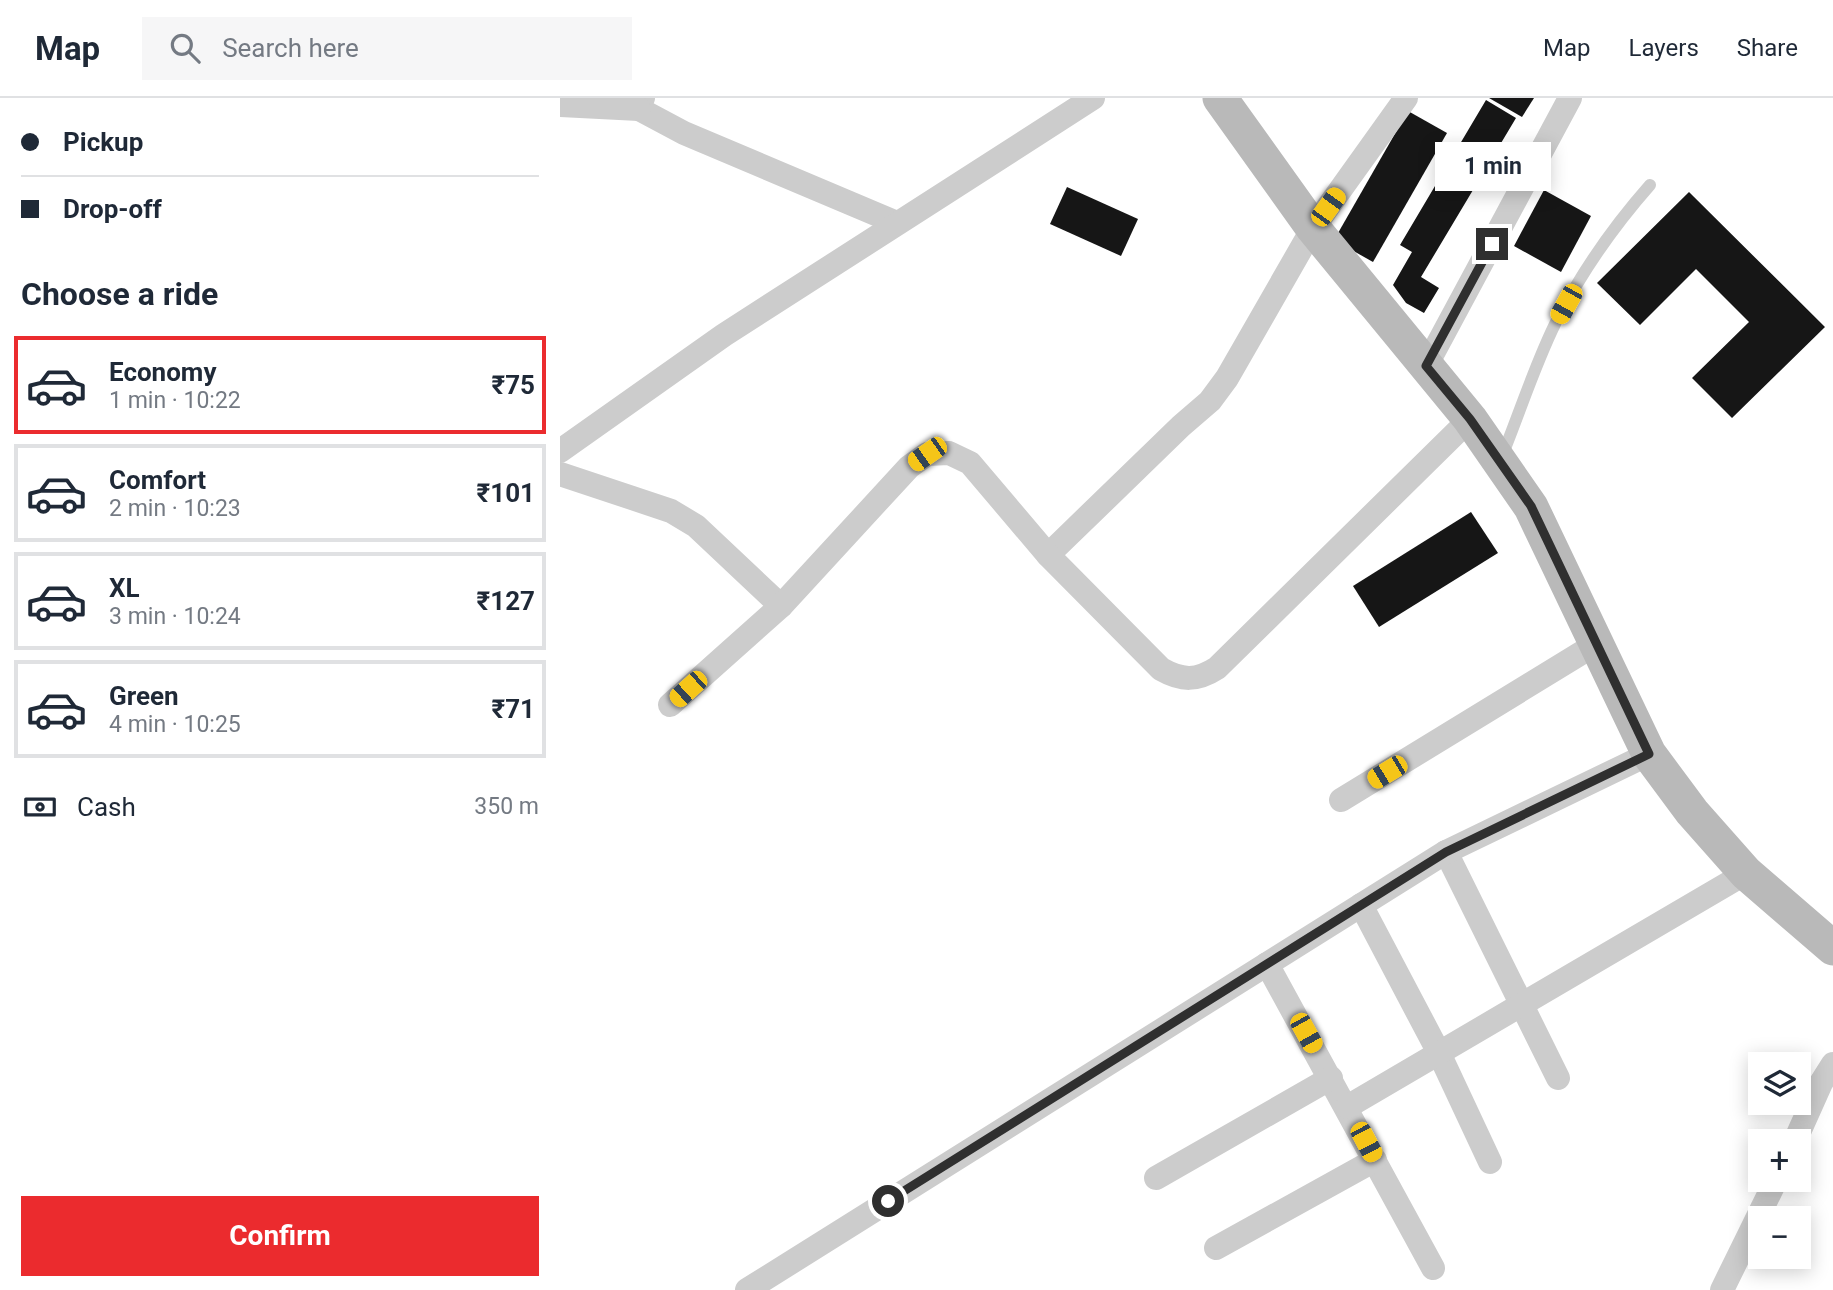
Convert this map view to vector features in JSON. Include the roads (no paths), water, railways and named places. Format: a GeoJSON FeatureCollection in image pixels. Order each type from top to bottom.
{"type":"FeatureCollection","features":[{"type":"Feature","properties":{"kind":"street"},"geometry":{"type":"LineString","coordinates":[[560,451],[724,334],[1093,98]]}},
{"type":"Feature","properties":{"kind":"street"},"geometry":{"type":"LineString","coordinates":[[1048,555],[1210,401],[1233,369],[1313,228],[1406,98]]}},
{"type":"Feature","properties":{"kind":"street"},"geometry":{"type":"LineString","coordinates":[[1426,366],[1570,98]]}},
{"type":"Feature","properties":{"kind":"street"},"geometry":{"type":"LineString","coordinates":[[560,105],[641,104],[684,133],[897,223]]}},
{"type":"Feature","properties":{"kind":"street"},"geometry":{"type":"LineString","coordinates":[[1232,104],[1313,228],[1470,419],[1531,506],[1649,754],[1692,812],[1746,873],[1833,948]]}},
{"type":"Feature","properties":{"kind":"street"},"geometry":{"type":"LineString","coordinates":[[670,705],[781,606],[909,467],[927,454],[949,453],[970,463],[1048,555],[1161,669],[1174,676],[1196,678],[1217,668],[1470,419]]}},
{"type":"Feature","properties":{"kind":"street"},"geometry":{"type":"LineString","coordinates":[[560,474],[671,511],[696,526],[781,606]]}},
{"type":"Feature","properties":{"kind":"street"},"geometry":{"type":"LineString","coordinates":[[1341,800],[1597,644]]}},
{"type":"Feature","properties":{"kind":"street"},"geometry":{"type":"LineString","coordinates":[[747,1290],[1446,852],[1649,754]]}},
{"type":"Feature","properties":{"kind":"street"},"geometry":{"type":"LineString","coordinates":[[1446,852],[1558,1078]]}},
{"type":"Feature","properties":{"kind":"street"},"geometry":{"type":"LineString","coordinates":[[1347,1107],[1746,873]]}},
{"type":"Feature","properties":{"kind":"street"},"geometry":{"type":"LineString","coordinates":[[1361,905],[1439,1053],[1490,1162]]}},
{"type":"Feature","properties":{"kind":"street"},"geometry":{"type":"LineString","coordinates":[[1267,964],[1433,1268]]}},
{"type":"Feature","properties":{"kind":"street"},"geometry":{"type":"LineString","coordinates":[[1800,1129],[1821,1083],[1833,1064]]}},
{"type":"Feature","properties":{"kind":"street"},"geometry":{"type":"LineString","coordinates":[[1156,1178],[1331,1078]]}},
{"type":"Feature","properties":{"kind":"street"},"geometry":{"type":"LineString","coordinates":[[1216,1248],[1375,1160]]}},
{"type":"Feature","properties":{"kind":"street"},"geometry":{"type":"LineString","coordinates":[[1722,1290],[1770,1192]]}},
{"type":"Feature","properties":{"kind":"lane"},"geometry":{"type":"LineString","coordinates":[[1499,463],[1555,324],[1588,264],[1617,223],[1650,185]]}}]}
